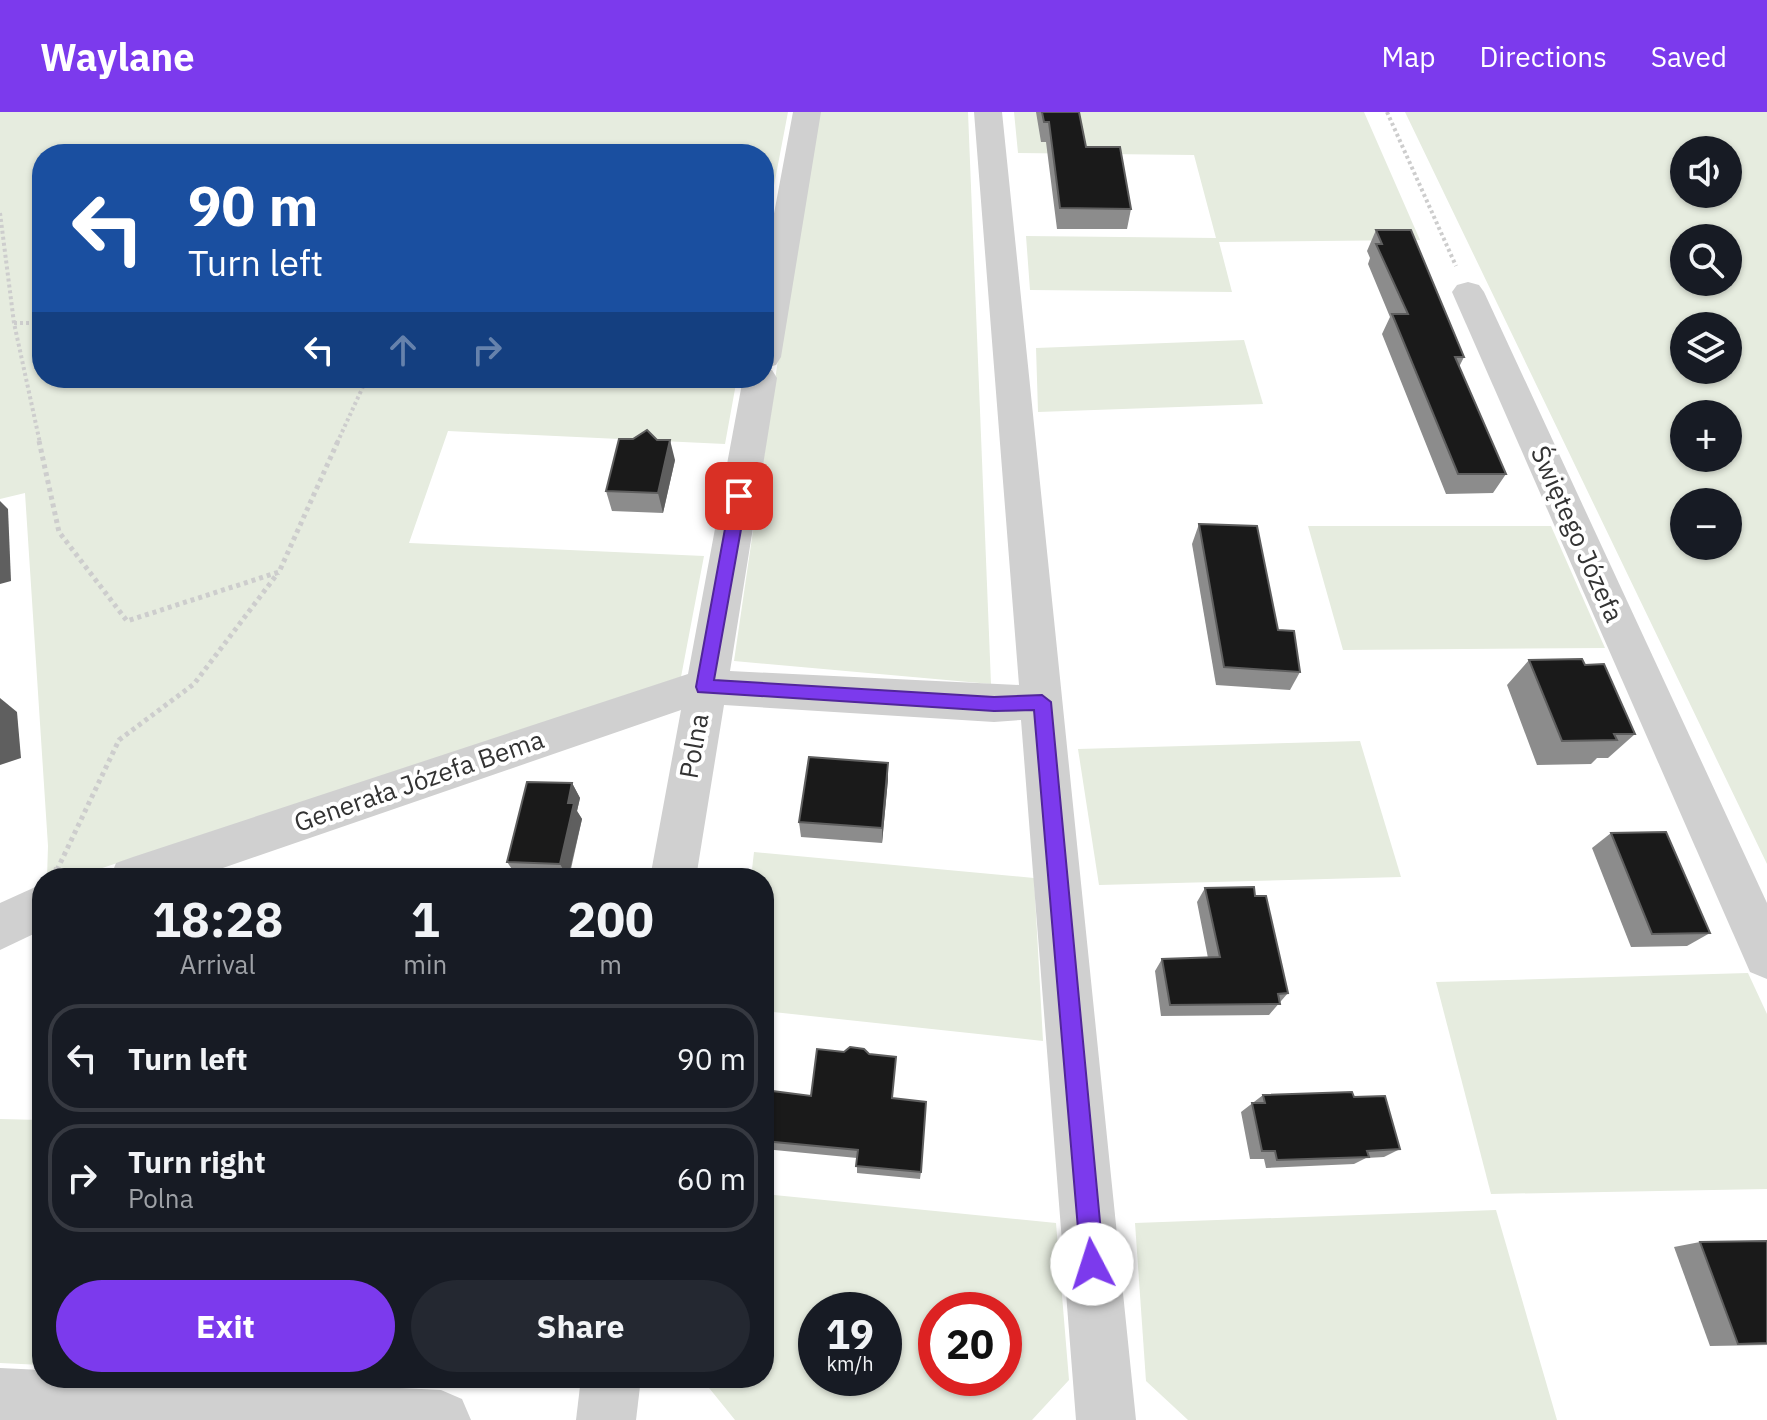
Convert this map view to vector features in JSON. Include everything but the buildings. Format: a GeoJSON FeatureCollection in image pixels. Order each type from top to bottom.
{"type":"FeatureCollection","features":[{"type":"Feature","properties":{"kind":"street"},"geometry":{"type":"LineString","coordinates":[[774,300],[807,112]]}},
{"type":"Feature","properties":{"kind":"street"},"geometry":{"type":"LineString","coordinates":[[988,112],[1106,1420]]}},
{"type":"Feature","properties":{"kind":"street","name":"Świętego Józefa"},"geometry":{"type":"LineString","coordinates":[[1468,292],[1767,956]]}},
{"type":"Feature","properties":{"kind":"street","name":"Polna"},"geometry":{"type":"LineString","coordinates":[[675,868],[758,388]]}},
{"type":"Feature","properties":{"kind":"street","name":"Generała Józefa Bema"},"geometry":{"type":"LineString","coordinates":[[162,868],[664,697],[705,687],[994,704],[1042,702]]}},
{"type":"Feature","properties":{"kind":"street"},"geometry":{"type":"LineString","coordinates":[[0,928],[32,911]]}},
{"type":"Feature","properties":{"kind":"street"},"geometry":{"type":"LineString","coordinates":[[606,1420],[610,1388]]}},
{"type":"Feature","properties":{"kind":"street"},"geometry":{"type":"LineString","coordinates":[[0,1398],[441,1420]]}},
{"type":"Feature","properties":{"kind":"path"},"geometry":{"type":"LineString","coordinates":[[1387,112],[1468,292]]}},
{"type":"Feature","properties":{"kind":"path"},"geometry":{"type":"LineString","coordinates":[[0,213],[14,323],[59,532],[127,621],[279,572]]}},
{"type":"Feature","properties":{"kind":"path"},"geometry":{"type":"LineString","coordinates":[[14,323],[32,323]]}},
{"type":"Feature","properties":{"kind":"path"},"geometry":{"type":"LineString","coordinates":[[58,868],[119,740],[194,684],[279,572],[362,388]]}},
{"type":"Feature","properties":{"kind":"shaded area"},"geometry":{"type":"Polygon","coordinates":[[[0,112],[788,112],[774,186],[774,144],[32,144],[32,388],[735,388],[725,444],[448,431],[409,543],[704,556],[681,677],[102,868],[47,868],[25,493],[0,499],[0,112]]]}},
{"type":"Feature","properties":{"kind":"shaded area"},"geometry":{"type":"Polygon","coordinates":[[[819,112],[968,112],[991,684],[734,661],[788,291],[819,112]]]}},
{"type":"Feature","properties":{"kind":"shaded area"},"geometry":{"type":"Polygon","coordinates":[[[1014,112],[1364,112],[1420,240],[1219,242],[1232,292],[1030,290],[1026,236],[1216,238],[1194,155],[1018,153],[1014,112]]]}},
{"type":"Feature","properties":{"kind":"shaded area"},"geometry":{"type":"Polygon","coordinates":[[[1405,112],[1767,112],[1767,864],[1405,112]]]}},
{"type":"Feature","properties":{"kind":"shaded area"},"geometry":{"type":"Polygon","coordinates":[[[1244,340],[1263,404],[1038,412],[1036,348],[1244,340]]]}},
{"type":"Feature","properties":{"kind":"shaded area"},"geometry":{"type":"Polygon","coordinates":[[[1308,526],[1551,526],[1605,648],[1343,650],[1308,526]]]}},
{"type":"Feature","properties":{"kind":"shaded area"},"geometry":{"type":"Polygon","coordinates":[[[1360,741],[1401,877],[1099,885],[1078,749],[1360,741]]]}},
{"type":"Feature","properties":{"kind":"shaded area"},"geometry":{"type":"Polygon","coordinates":[[[754,852],[1034,878],[1043,1041],[774,1012],[774,868],[752,868],[754,852]]]}},
{"type":"Feature","properties":{"kind":"shaded area"},"geometry":{"type":"Polygon","coordinates":[[[1748,973],[1767,1014],[1767,1189],[1491,1194],[1436,982],[1748,973]]]}},
{"type":"Feature","properties":{"kind":"shaded area"},"geometry":{"type":"Polygon","coordinates":[[[0,1119],[32,1120],[32,1365],[0,1363],[0,1119]]]}},
{"type":"Feature","properties":{"kind":"shaded area"},"geometry":{"type":"Polygon","coordinates":[[[774,1195],[1056,1223],[1069,1380],[1032,1420],[735,1420],[709,1388],[774,1388],[774,1195]]]}},
{"type":"Feature","properties":{"kind":"shaded area"},"geometry":{"type":"Polygon","coordinates":[[[1496,1210],[1557,1420],[1188,1420],[1146,1381],[1135,1223],[1496,1210]]]}},
{"type":"Feature","properties":{"kind":"route"},"geometry":{"type":"LineString","coordinates":[[739,496],[705,687],[994,704],[1042,702],[1092,1264]]}}]}
